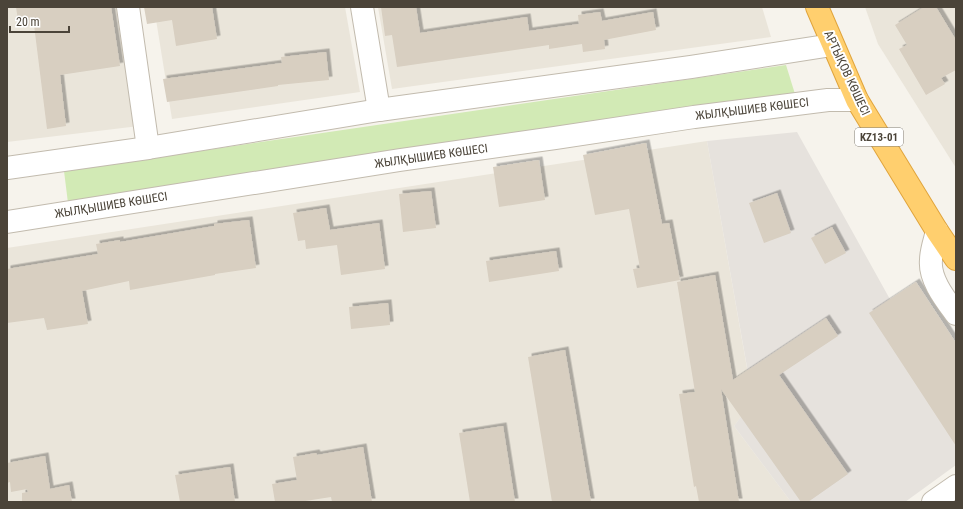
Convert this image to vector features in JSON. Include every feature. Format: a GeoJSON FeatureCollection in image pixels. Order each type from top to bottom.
{"type":"FeatureCollection","features":[{"type":"Feature","properties":{"kind":"highway","name":"АРТЫҚОВ КӨШЕСІ"},"geometry":{"type":"LineString","coordinates":[[817,7],[832,45],[857,100],[936,231],[956,259]]}},
{"type":"Feature","properties":{"kind":"street"},"geometry":{"type":"LineString","coordinates":[[128,7],[148,148]]}},
{"type":"Feature","properties":{"kind":"street"},"geometry":{"type":"LineString","coordinates":[[362,7],[379,110]]}},
{"type":"Feature","properties":{"kind":"street"},"geometry":{"type":"LineString","coordinates":[[7,168],[148,148],[379,110],[691,67],[832,45]]}},
{"type":"Feature","properties":{"kind":"street","name":"ЖЫЛҚЫШИЕВ КӨШЕСІ"},"geometry":{"type":"LineString","coordinates":[[7,222],[400,160],[694,117],[828,100],[857,100]]}},
{"type":"Feature","properties":{"kind":"street"},"geometry":{"type":"LineString","coordinates":[[936,231],[931,260],[931,270],[940,292],[956,314]]}},
{"type":"Feature","properties":{"kind":"street"},"geometry":{"type":"LineString","coordinates":[[933,502],[956,486]]}},
{"type":"Feature","properties":{"kind":"shaded area"},"geometry":{"type":"Polygon","coordinates":[[[7,7],[119,7],[139,126],[7,142],[7,7]]]}},
{"type":"Feature","properties":{"kind":"shaded area"},"geometry":{"type":"Polygon","coordinates":[[[154,7],[345,7],[360,92],[172,119],[154,7]]]}},
{"type":"Feature","properties":{"kind":"shaded area"},"geometry":{"type":"Polygon","coordinates":[[[378,7],[762,7],[771,37],[392,89],[378,7]]]}},
{"type":"Feature","properties":{"kind":"shaded area"},"geometry":{"type":"Polygon","coordinates":[[[865,7],[956,7],[956,168],[878,44],[865,7]]]}},
{"type":"Feature","properties":{"kind":"shaded area"},"geometry":{"type":"Polygon","coordinates":[[[797,132],[956,418],[956,465],[905,502],[791,502],[734,426],[753,401],[707,141],[797,132]]]}},
{"type":"Feature","properties":{"kind":"shaded area"},"geometry":{"type":"Polygon","coordinates":[[[707,141],[753,402],[734,426],[791,502],[7,502],[7,248],[707,141]]]}},
{"type":"Feature","properties":{"kind":"green space"},"geometry":{"type":"Polygon","coordinates":[[[786,65],[795,94],[68,203],[64,171],[786,65]]]}},
{"type":"Feature","properties":{"kind":"building"},"geometry":{"type":"Polygon","coordinates":[[[16,7],[111,7],[120,66],[60,75],[66,126],[47,129],[34,25],[19,27],[16,7]]]}},
{"type":"Feature","properties":{"kind":"building"},"geometry":{"type":"Polygon","coordinates":[[[144,7],[212,7],[217,39],[176,46],[172,20],[147,24],[144,7]]]}},
{"type":"Feature","properties":{"kind":"building"},"geometry":{"type":"Polygon","coordinates":[[[381,7],[416,7],[420,33],[527,17],[529,31],[579,24],[578,15],[600,12],[602,21],[653,12],[656,30],[604,40],[605,49],[583,52],[582,44],[549,49],[549,45],[397,67],[392,35],[385,36],[381,7]]]}},
{"type":"Feature","properties":{"kind":"building"},"geometry":{"type":"Polygon","coordinates":[[[924,7],[936,7],[956,40],[956,70],[941,78],[945,84],[926,95],[899,49],[907,45],[895,25],[924,7]]]}},
{"type":"Feature","properties":{"kind":"building"},"geometry":{"type":"Polygon","coordinates":[[[326,52],[329,80],[278,85],[167,102],[163,79],[282,63],[281,57],[326,52]]]}},
{"type":"Feature","properties":{"kind":"building"},"geometry":{"type":"Polygon","coordinates":[[[646,143],[662,224],[669,223],[680,280],[637,288],[633,269],[640,268],[629,209],[595,215],[583,155],[646,143]]]}},
{"type":"Feature","properties":{"kind":"building"},"geometry":{"type":"Polygon","coordinates":[[[539,160],[545,200],[499,207],[493,167],[539,160]]]}},
{"type":"Feature","properties":{"kind":"building"},"geometry":{"type":"Polygon","coordinates":[[[431,191],[436,228],[403,232],[399,194],[431,191]]]}},
{"type":"Feature","properties":{"kind":"building"},"geometry":{"type":"Polygon","coordinates":[[[777,193],[791,233],[764,243],[749,203],[777,193]]]}},
{"type":"Feature","properties":{"kind":"building"},"geometry":{"type":"Polygon","coordinates":[[[326,208],[330,230],[379,223],[385,269],[341,275],[337,245],[306,249],[305,240],[298,241],[293,213],[326,208]]]}},
{"type":"Feature","properties":{"kind":"building"},"geometry":{"type":"Polygon","coordinates":[[[249,220],[256,268],[130,290],[129,281],[82,291],[88,324],[47,330],[44,318],[7,323],[7,269],[98,254],[96,244],[120,240],[120,242],[214,226],[214,224],[249,220]]]}},
{"type":"Feature","properties":{"kind":"building"},"geometry":{"type":"Polygon","coordinates":[[[832,227],[846,253],[825,264],[811,238],[832,227]]]}},
{"type":"Feature","properties":{"kind":"building"},"geometry":{"type":"Polygon","coordinates":[[[556,251],[559,271],[489,282],[486,261],[556,251]]]}},
{"type":"Feature","properties":{"kind":"building"},"geometry":{"type":"Polygon","coordinates":[[[715,275],[733,380],[826,318],[838,336],[779,375],[848,474],[808,502],[801,502],[721,389],[739,502],[699,502],[696,486],[694,487],[679,394],[695,392],[677,282],[715,275]]]}},
{"type":"Feature","properties":{"kind":"building"},"geometry":{"type":"Polygon","coordinates":[[[916,282],[956,343],[956,446],[869,313],[916,282]]]}},
{"type":"Feature","properties":{"kind":"building"},"geometry":{"type":"Polygon","coordinates":[[[388,303],[390,325],[351,329],[349,307],[388,303]]]}},
{"type":"Feature","properties":{"kind":"building"},"geometry":{"type":"Polygon","coordinates":[[[565,350],[591,502],[552,502],[528,357],[565,350]]]}},
{"type":"Feature","properties":{"kind":"building"},"geometry":{"type":"Polygon","coordinates":[[[503,426],[515,502],[470,502],[459,433],[503,426]]]}},
{"type":"Feature","properties":{"kind":"building"},"geometry":{"type":"Polygon","coordinates":[[[363,447],[372,502],[332,502],[331,497],[299,502],[275,502],[272,484],[297,480],[293,457],[316,453],[317,455],[363,447]]]}},
{"type":"Feature","properties":{"kind":"building"},"geometry":{"type":"Polygon","coordinates":[[[45,456],[50,489],[69,485],[72,502],[22,502],[22,493],[28,492],[27,489],[11,492],[10,482],[7,483],[7,463],[45,456]]]}},
{"type":"Feature","properties":{"kind":"building"},"geometry":{"type":"Polygon","coordinates":[[[230,467],[235,502],[180,502],[175,475],[230,467]]]}}]}
